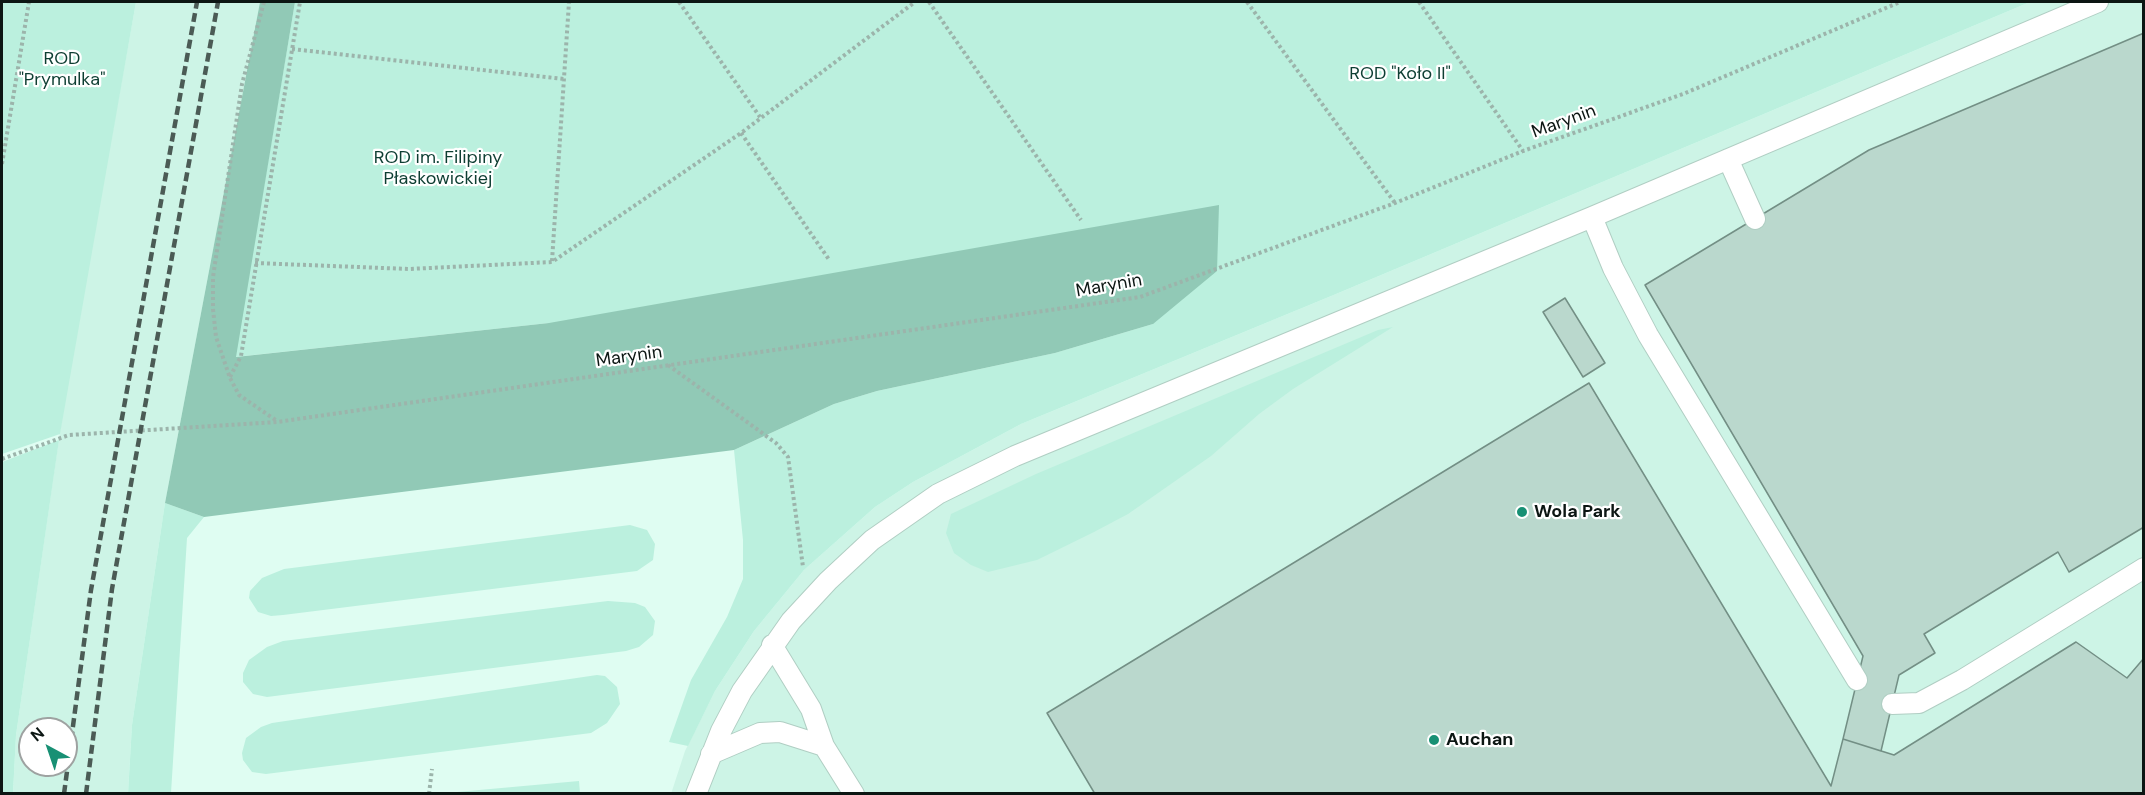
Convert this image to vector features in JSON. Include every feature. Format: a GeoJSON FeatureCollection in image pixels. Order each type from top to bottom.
{"type":"FeatureCollection","features":[{"type":"Feature","properties":{"kind":"lane"},"geometry":{"type":"LineString","coordinates":[[696,794],[711,754],[742,691],[772,645],[808,601],[852,558],[895,522],[970,477],[2098,2]]}},
{"type":"Feature","properties":{"kind":"lane"},"geometry":{"type":"LineString","coordinates":[[1728,159],[1755,219]]}},
{"type":"Feature","properties":{"kind":"lane"},"geometry":{"type":"LineString","coordinates":[[1592,217],[1613,268],[1648,335],[1857,680]]}},
{"type":"Feature","properties":{"kind":"lane"},"geometry":{"type":"LineString","coordinates":[[1892,704],[1919,703],[2144,568]]}},
{"type":"Feature","properties":{"kind":"lane"},"geometry":{"type":"LineString","coordinates":[[772,645],[811,710],[825,746],[854,794]]}},
{"type":"Feature","properties":{"kind":"lane"},"geometry":{"type":"LineString","coordinates":[[711,754],[760,733],[780,732],[825,746]]}},
{"type":"Feature","properties":{"kind":"path"},"geometry":{"type":"LineString","coordinates":[[2,164],[29,2]]}},
{"type":"Feature","properties":{"kind":"path"},"geometry":{"type":"LineString","coordinates":[[264,2],[242,84],[213,277],[216,337],[230,378],[239,395],[277,422]]}},
{"type":"Feature","properties":{"kind":"path"},"geometry":{"type":"LineString","coordinates":[[230,378],[241,356],[300,2]]}},
{"type":"Feature","properties":{"kind":"path"},"geometry":{"type":"LineString","coordinates":[[552,262],[569,2]]}},
{"type":"Feature","properties":{"kind":"path"},"geometry":{"type":"LineString","coordinates":[[679,2],[760,117]]}},
{"type":"Feature","properties":{"kind":"path"},"geometry":{"type":"LineString","coordinates":[[255,263],[409,269],[552,262],[741,133],[915,2]]}},
{"type":"Feature","properties":{"kind":"path"},"geometry":{"type":"LineString","coordinates":[[929,2],[1081,220]]}},
{"type":"Feature","properties":{"kind":"path"},"geometry":{"type":"LineString","coordinates":[[1247,2],[1395,203]]}},
{"type":"Feature","properties":{"kind":"path"},"geometry":{"type":"LineString","coordinates":[[1419,2],[1523,151]]}},
{"type":"Feature","properties":{"kind":"path","name":"Marynin"},"geometry":{"type":"LineString","coordinates":[[2,459],[69,435],[277,422],[1140,297],[1395,203],[1523,151],[1683,94],[1900,2]]}},
{"type":"Feature","properties":{"kind":"path"},"geometry":{"type":"LineString","coordinates":[[292,49],[564,79]]}},
{"type":"Feature","properties":{"kind":"path"},"geometry":{"type":"LineString","coordinates":[[741,133],[830,261]]}},
{"type":"Feature","properties":{"kind":"path"},"geometry":{"type":"LineString","coordinates":[[668,365],[776,443],[788,457],[808,601]]}},
{"type":"Feature","properties":{"kind":"path"},"geometry":{"type":"LineString","coordinates":[[429,794],[432,769]]}},
{"type":"Feature","properties":{"kind":"shaded area"},"geometry":{"type":"Polygon","coordinates":[[[136,2],[260,2],[165,503],[132,725],[128,793],[13,794],[18,721],[18,777],[78,777],[78,717],[19,717],[67,383],[136,2]]]}},
{"type":"Feature","properties":{"kind":"shaded area"},"geometry":{"type":"Polygon","coordinates":[[[260,2],[295,2],[236,357],[549,323],[1219,205],[1217,271],[1153,324],[1055,353],[877,391],[834,404],[734,450],[204,517],[165,503],[260,2]]]}},
{"type":"Feature","properties":{"kind":"shaded area"},"geometry":{"type":"Polygon","coordinates":[[[2030,2],[2143,2],[2143,793],[671,794],[685,751],[715,691],[754,631],[804,570],[875,507],[913,482],[1021,424],[2030,2]]]}},
{"type":"Feature","properties":{"kind":"green space","name":"ROD \"Prymulka\""},"geometry":{"type":"Polygon","coordinates":[[[2,2],[136,2],[60,434],[2,454],[2,2]]]}},
{"type":"Feature","properties":{"kind":"green space"},"geometry":{"type":"Polygon","coordinates":[[[295,2],[2030,2],[1021,424],[913,482],[875,507],[804,570],[754,631],[715,691],[688,746],[669,742],[691,680],[727,617],[743,579],[743,540],[734,450],[834,404],[877,391],[1055,353],[1153,324],[549,323],[235,357],[295,2]]]}},
{"type":"Feature","properties":{"kind":"green space"},"geometry":{"type":"Polygon","coordinates":[[[1393,327],[1293,389],[1259,414],[1211,456],[1128,514],[1094,532],[1037,560],[988,572],[971,565],[954,553],[946,533],[951,514],[1036,474],[1378,330],[1393,327]]]}},
{"type":"Feature","properties":{"kind":"green space"},"geometry":{"type":"Polygon","coordinates":[[[59,440],[18,717],[13,793],[2,793],[2,462],[59,440]]]}},
{"type":"Feature","properties":{"kind":"green space"},"geometry":{"type":"Polygon","coordinates":[[[165,503],[204,517],[187,538],[171,793],[128,794],[132,725],[165,503]]]}},
{"type":"Feature","properties":{"kind":"green space"},"geometry":{"type":"Polygon","coordinates":[[[630,525],[647,530],[655,544],[653,560],[637,571],[271,616],[258,612],[249,598],[250,591],[262,578],[284,569],[630,525]]]}},
{"type":"Feature","properties":{"kind":"green space"},"geometry":{"type":"Polygon","coordinates":[[[608,601],[635,603],[645,607],[655,621],[653,635],[639,647],[626,651],[267,697],[253,694],[243,682],[243,673],[249,660],[267,647],[283,641],[608,601]]]}},
{"type":"Feature","properties":{"kind":"green space"},"geometry":{"type":"Polygon","coordinates":[[[597,675],[605,676],[617,687],[620,704],[607,723],[591,733],[266,774],[252,772],[243,760],[242,753],[246,738],[261,727],[272,723],[597,675]]]}},
{"type":"Feature","properties":{"kind":"green space"},"geometry":{"type":"Polygon","coordinates":[[[579,781],[580,793],[456,793],[457,792],[579,781]]]}},
{"type":"Feature","properties":{"kind":"building"},"geometry":{"type":"Polygon","coordinates":[[[2144,33],[2144,527],[2069,572],[2058,552],[1924,634],[1935,653],[1899,675],[1881,751],[1843,739],[1863,656],[1645,285],[1869,150],[2144,33]]]}},
{"type":"Feature","properties":{"kind":"building"},"geometry":{"type":"Polygon","coordinates":[[[1565,298],[1605,363],[1583,377],[1543,312],[1565,298]]]}},
{"type":"Feature","properties":{"kind":"building","name":"Wola Park"},"geometry":{"type":"Polygon","coordinates":[[[1589,383],[1831,786],[1843,739],[1894,755],[2076,642],[2127,678],[2144,658],[2144,794],[1095,794],[1047,713],[1589,383]]]}},
{"type":"Feature","properties":{"kind":"railway"},"geometry":{"type":"LineString","coordinates":[[64,794],[91,590],[197,2]]}},
{"type":"Feature","properties":{"kind":"railway"},"geometry":{"type":"LineString","coordinates":[[86,794],[112,589],[218,2]]}},
{"type":"Feature","properties":{"kind":"place","name":"Wola Park"},"geometry":{"type":"Point","coordinates":[1522,512]}},
{"type":"Feature","properties":{"kind":"place","name":"Auchan"},"geometry":{"type":"Point","coordinates":[1434,740]}},
{"type":"Feature","properties":{"kind":"park label","name":"ROD \"Koło II\""},"geometry":{"type":"Point","coordinates":[1400,74]}},
{"type":"Feature","properties":{"kind":"park label","name":"ROD im. Filipiny Płaskowickiej"},"geometry":{"type":"Point","coordinates":[438,168]}}]}
